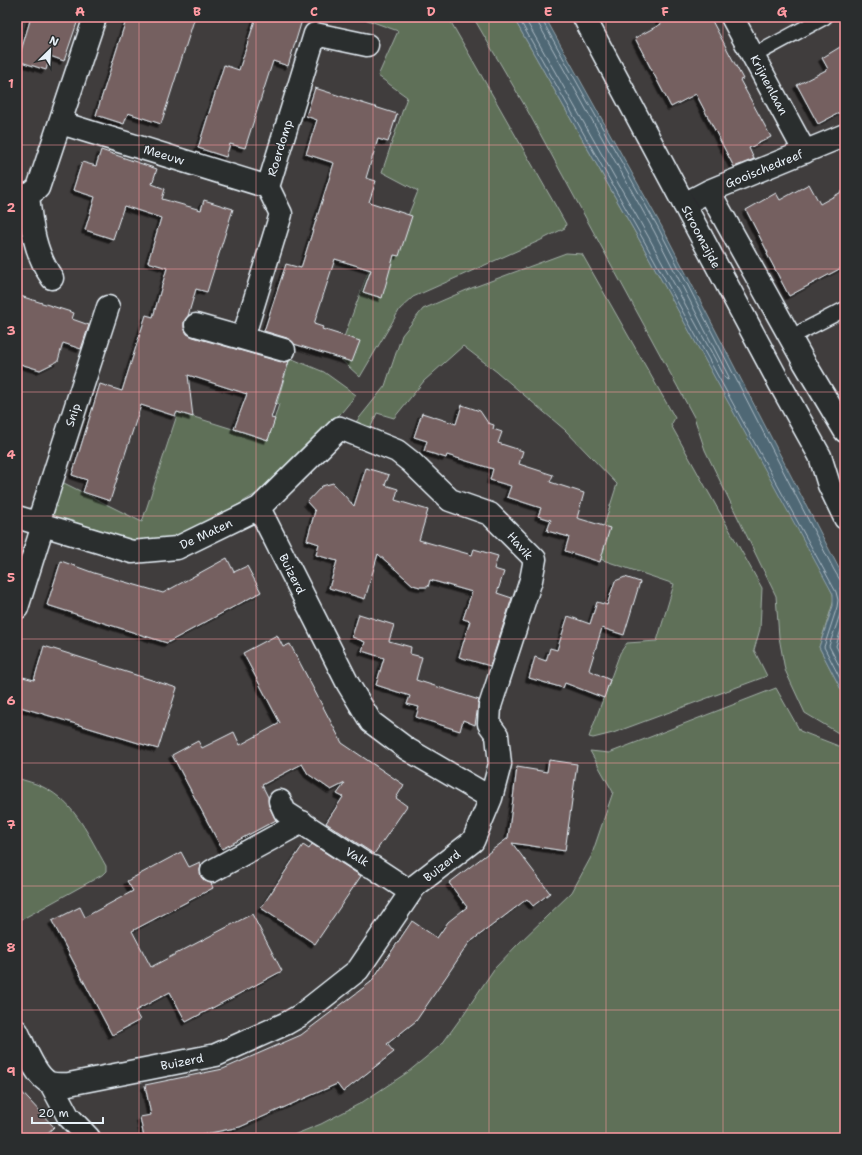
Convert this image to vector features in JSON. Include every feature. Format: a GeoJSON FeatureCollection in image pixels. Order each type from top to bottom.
{"type":"FeatureCollection","features":[{"type":"Feature","properties":{"kind":"street"},"geometry":{"type":"LineString","coordinates":[[52,278],[46,269],[33,234],[22,195],[38,188],[95,17]]}},
{"type":"Feature","properties":{"kind":"street","name":"Stroomzijde"},"geometry":{"type":"LineString","coordinates":[[584,17],[820,456],[829,485],[845,518]]}},
{"type":"Feature","properties":{"kind":"street","name":"Krijnenlaan"},"geometry":{"type":"LineString","coordinates":[[732,17],[805,152]]}},
{"type":"Feature","properties":{"kind":"street","name":"Roerdomp"},"geometry":{"type":"LineString","coordinates":[[243,338],[281,214],[268,187],[315,34],[367,44]]}},
{"type":"Feature","properties":{"kind":"street","name":"Meeuw"},"geometry":{"type":"LineString","coordinates":[[60,123],[268,187]]}},
{"type":"Feature","properties":{"kind":"street","name":"Gooischedreef"},"geometry":{"type":"LineString","coordinates":[[684,204],[709,191],[845,135]]}},
{"type":"Feature","properties":{"kind":"street"},"geometry":{"type":"LineString","coordinates":[[709,191],[845,430]]}},
{"type":"Feature","properties":{"kind":"street","name":"Snip"},"geometry":{"type":"LineString","coordinates":[[17,608],[41,524],[108,307]]}},
{"type":"Feature","properties":{"kind":"street"},"geometry":{"type":"LineString","coordinates":[[196,325],[284,350]]}},
{"type":"Feature","properties":{"kind":"street","name":"De Maten"},"geometry":{"type":"LineString","coordinates":[[17,517],[132,552],[177,548],[259,508],[340,428]]}},
{"type":"Feature","properties":{"kind":"street","name":"Havik"},"geometry":{"type":"LineString","coordinates":[[340,428],[397,451],[411,462],[450,500],[490,514],[535,559],[531,580],[490,706],[489,724],[497,735],[500,764],[491,798]]}},
{"type":"Feature","properties":{"kind":"street","name":"Stroomzijde"},"geometry":{"type":"LineString","coordinates":[[820,456],[845,481]]}},
{"type":"Feature","properties":{"kind":"street","name":"Buizerd"},"geometry":{"type":"LineString","coordinates":[[51,1084],[69,1084],[216,1055],[301,1015],[358,970],[415,886],[473,842],[491,798],[407,749],[371,722],[348,684],[259,508]]}},
{"type":"Feature","properties":{"kind":"street","name":"Valk"},"geometry":{"type":"LineString","coordinates":[[280,801],[285,812],[411,892]]}},
{"type":"Feature","properties":{"kind":"street"},"geometry":{"type":"LineString","coordinates":[[212,871],[302,822]]}},
{"type":"Feature","properties":{"kind":"street"},"geometry":{"type":"LineString","coordinates":[[17,1031],[39,1073],[44,1080],[51,1084],[68,1116],[89,1138]]}},
{"type":"Feature","properties":{"kind":"lane"},"geometry":{"type":"LineString","coordinates":[[753,56],[825,17]]}},
{"type":"Feature","properties":{"kind":"lane"},"geometry":{"type":"LineString","coordinates":[[791,337],[845,309]]}},
{"type":"Feature","properties":{"kind":"green space"},"geometry":{"type":"Polygon","coordinates":[[[359,17],[448,17],[566,224],[565,228],[539,241],[413,297],[400,309],[360,377],[337,356],[371,264],[387,268],[418,191],[382,172],[407,97],[378,76],[398,31],[359,17]]]}},
{"type":"Feature","properties":{"kind":"green space"},"geometry":{"type":"Polygon","coordinates":[[[473,17],[513,17],[640,241],[824,576],[833,594],[834,600],[819,647],[845,697],[845,737],[805,713],[785,670],[779,637],[776,596],[705,450],[694,417],[525,106],[473,17]]]}},
{"type":"Feature","properties":{"kind":"green space"},"geometry":{"type":"Polygon","coordinates":[[[566,253],[582,254],[675,418],[671,425],[762,588],[760,629],[754,650],[767,676],[613,733],[593,738],[589,737],[620,653],[627,643],[657,641],[674,584],[594,557],[617,484],[565,430],[497,372],[463,346],[424,381],[394,418],[377,413],[369,431],[352,427],[385,386],[402,335],[423,309],[469,289],[566,253]]]}},
{"type":"Feature","properties":{"kind":"green space"},"geometry":{"type":"Polygon","coordinates":[[[290,358],[324,372],[356,395],[342,412],[278,478],[254,495],[231,509],[174,538],[123,541],[72,522],[52,518],[62,482],[142,522],[178,412],[268,440],[279,404],[277,403],[290,358]]]}},
{"type":"Feature","properties":{"kind":"green space"},"geometry":{"type":"Polygon","coordinates":[[[776,688],[800,731],[841,747],[845,754],[845,1138],[286,1138],[321,1124],[361,1103],[408,1072],[442,1044],[494,969],[572,892],[591,857],[613,792],[590,751],[609,753],[776,688]]]}},
{"type":"Feature","properties":{"kind":"green space"},"geometry":{"type":"Polygon","coordinates":[[[17,778],[43,787],[64,802],[73,811],[106,866],[106,871],[102,875],[17,922],[17,778]]]}},
{"type":"Feature","properties":{"kind":"water"},"geometry":{"type":"Polygon","coordinates":[[[513,17],[545,17],[662,227],[845,580],[845,697],[819,647],[833,606],[833,594],[640,241],[513,17]]]}},
{"type":"Feature","properties":{"kind":"building"},"geometry":{"type":"Polygon","coordinates":[[[31,17],[79,17],[64,61],[50,56],[46,70],[18,61],[31,17]]]}},
{"type":"Feature","properties":{"kind":"building"},"geometry":{"type":"Polygon","coordinates":[[[127,17],[195,17],[161,124],[128,113],[124,124],[96,115],[127,17]]]}},
{"type":"Feature","properties":{"kind":"building"},"geometry":{"type":"Polygon","coordinates":[[[256,17],[303,17],[288,66],[273,61],[245,148],[230,144],[226,157],[198,148],[224,65],[239,70],[256,17]]]}},
{"type":"Feature","properties":{"kind":"building"},"geometry":{"type":"Polygon","coordinates":[[[658,17],[710,17],[743,79],[740,80],[771,137],[749,148],[754,159],[734,167],[696,94],[671,107],[635,38],[661,24],[658,17]]]}},
{"type":"Feature","properties":{"kind":"building"},"geometry":{"type":"Polygon","coordinates":[[[845,44],[845,110],[818,124],[797,85],[828,69],[822,58],[845,44]]]}},
{"type":"Feature","properties":{"kind":"building"},"geometry":{"type":"Polygon","coordinates":[[[315,88],[397,114],[388,142],[378,139],[366,178],[376,181],[369,202],[412,216],[399,256],[394,255],[382,298],[363,292],[371,270],[335,259],[314,324],[323,327],[322,329],[360,341],[352,362],[294,344],[287,338],[264,331],[286,264],[301,268],[334,163],[306,154],[317,120],[306,116],[315,88]]]}},
{"type":"Feature","properties":{"kind":"building"},"geometry":{"type":"Polygon","coordinates":[[[101,150],[157,169],[152,184],[165,189],[162,199],[201,210],[204,200],[233,209],[207,292],[196,289],[188,316],[184,321],[184,328],[187,334],[193,337],[281,362],[289,361],[271,418],[275,419],[268,440],[234,429],[247,394],[188,375],[193,417],[177,412],[175,416],[141,405],[110,501],[83,492],[87,480],[72,475],[100,384],[122,391],[146,315],[153,317],[167,268],[148,262],[161,218],[124,206],[113,239],[85,230],[95,197],[73,190],[82,162],[96,166],[101,150]]]}},
{"type":"Feature","properties":{"kind":"building"},"geometry":{"type":"Polygon","coordinates":[[[809,184],[820,204],[845,190],[845,266],[789,296],[746,210],[776,193],[780,200],[809,184]]]}},
{"type":"Feature","properties":{"kind":"building"},"geometry":{"type":"Polygon","coordinates":[[[17,295],[74,313],[72,319],[89,325],[81,349],[63,343],[58,361],[40,370],[17,363],[17,295]]]}},
{"type":"Feature","properties":{"kind":"building"},"geometry":{"type":"Polygon","coordinates":[[[462,405],[480,411],[488,423],[494,425],[493,429],[502,432],[498,443],[523,451],[519,464],[553,475],[550,482],[584,493],[577,518],[610,528],[600,562],[565,551],[569,537],[547,531],[551,520],[538,516],[541,508],[507,497],[511,486],[490,480],[493,469],[447,455],[446,458],[424,451],[427,441],[414,437],[422,413],[456,424],[462,405]]]}},
{"type":"Feature","properties":{"kind":"building"},"geometry":{"type":"Polygon","coordinates":[[[366,468],[389,475],[385,485],[398,489],[395,500],[428,510],[419,540],[472,555],[474,549],[498,556],[494,569],[504,572],[497,593],[512,598],[490,666],[459,657],[470,621],[463,619],[472,592],[430,580],[428,587],[413,585],[378,554],[365,599],[329,588],[337,561],[316,555],[319,544],[307,540],[315,511],[307,502],[322,486],[333,483],[354,506],[366,468]]]}},
{"type":"Feature","properties":{"kind":"building"},"geometry":{"type":"Polygon","coordinates":[[[227,558],[234,572],[247,566],[261,592],[167,643],[47,605],[61,561],[94,573],[163,593],[227,558]]]}},
{"type":"Feature","properties":{"kind":"building"},"geometry":{"type":"Polygon","coordinates":[[[625,577],[640,582],[624,635],[602,628],[589,670],[610,680],[604,698],[565,683],[563,688],[529,678],[535,657],[546,661],[550,648],[557,650],[568,616],[590,624],[597,602],[607,605],[615,581],[625,577]]]}},
{"type":"Feature","properties":{"kind":"building"},"geometry":{"type":"Polygon","coordinates":[[[359,614],[394,625],[389,641],[411,647],[410,654],[422,657],[416,680],[479,700],[475,725],[463,720],[460,731],[416,717],[419,707],[407,704],[410,696],[376,685],[384,658],[362,651],[365,642],[352,637],[359,614]]]}},
{"type":"Feature","properties":{"kind":"building"},"geometry":{"type":"Polygon","coordinates":[[[277,635],[283,647],[290,644],[342,743],[404,785],[396,798],[407,806],[374,854],[326,823],[343,797],[337,794],[345,783],[331,790],[308,774],[302,764],[262,785],[268,797],[269,806],[276,820],[222,849],[172,755],[198,741],[202,748],[234,732],[240,745],[280,723],[243,653],[277,635]]]}},
{"type":"Feature","properties":{"kind":"building"},"geometry":{"type":"Polygon","coordinates":[[[44,646],[177,688],[158,749],[17,706],[17,695],[23,677],[34,680],[44,646]]]}},
{"type":"Feature","properties":{"kind":"building"},"geometry":{"type":"Polygon","coordinates":[[[549,760],[577,764],[565,851],[512,843],[550,893],[533,906],[527,899],[469,943],[416,1021],[387,1044],[394,1052],[343,1092],[337,1084],[240,1127],[186,1138],[144,1138],[140,1117],[151,1115],[145,1085],[223,1069],[301,1035],[371,982],[412,921],[437,938],[448,922],[467,907],[449,883],[508,838],[517,767],[547,772],[549,760]]]}},
{"type":"Feature","properties":{"kind":"building"},"geometry":{"type":"Polygon","coordinates":[[[312,844],[361,876],[315,944],[261,908],[303,845],[309,849],[312,844]]]}},
{"type":"Feature","properties":{"kind":"building"},"geometry":{"type":"Polygon","coordinates":[[[181,852],[189,867],[200,862],[201,877],[205,881],[211,883],[213,888],[132,931],[151,967],[252,914],[282,971],[186,1022],[170,992],[135,1011],[140,1020],[112,1035],[52,921],[80,907],[85,917],[133,891],[127,881],[181,852]]]}},
{"type":"Feature","properties":{"kind":"building"},"geometry":{"type":"Polygon","coordinates":[[[17,1087],[54,1127],[42,1138],[17,1138],[17,1087]]]}}]}
